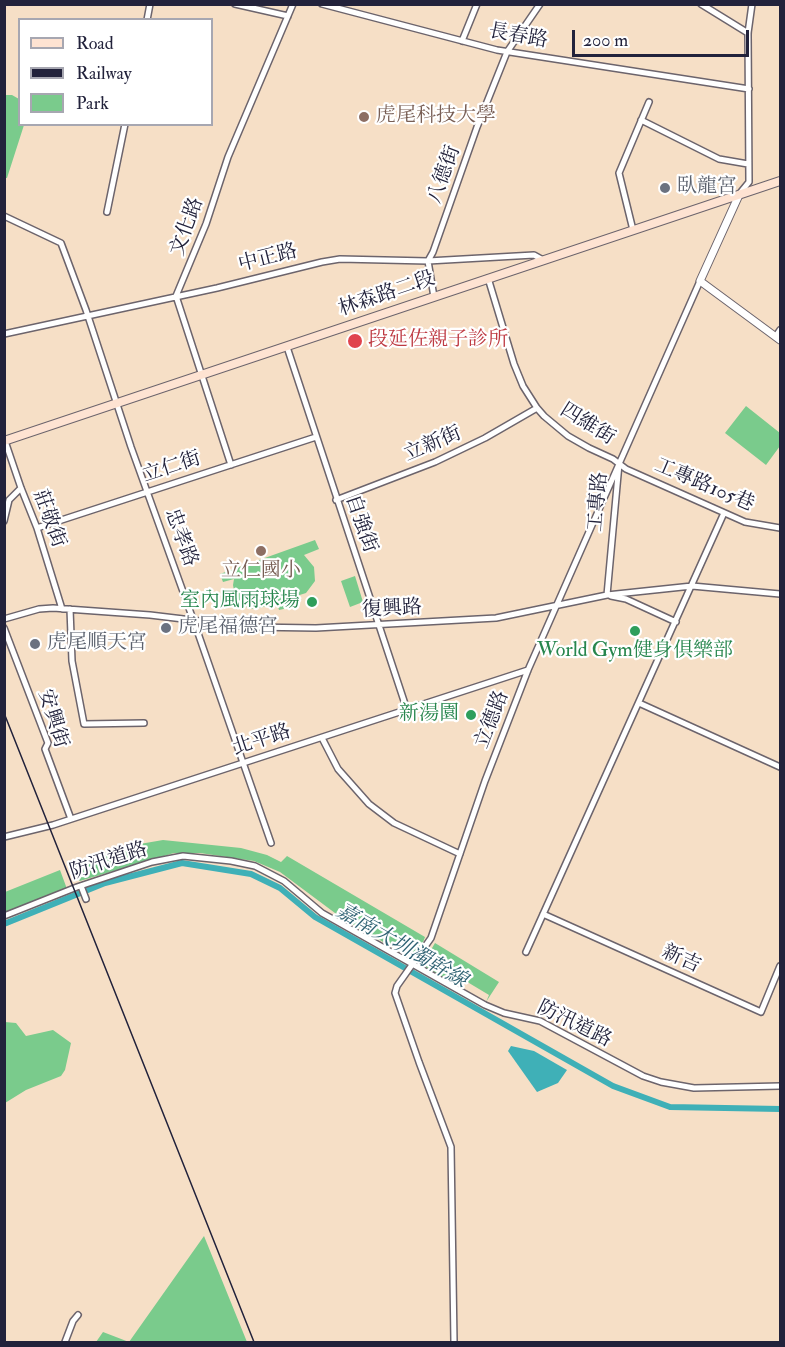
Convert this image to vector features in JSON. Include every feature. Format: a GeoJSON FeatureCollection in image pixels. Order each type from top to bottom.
{"type":"FeatureCollection","features":[{"type":"Feature","properties":{"kind":"main road","name":"林森路二段"},"geometry":{"type":"LineString","coordinates":[[5,441],[780,181]]}},
{"type":"Feature","properties":{"kind":"street"},"geometry":{"type":"LineString","coordinates":[[235,4],[288,16]]}},
{"type":"Feature","properties":{"kind":"street","name":"文化路"},"geometry":{"type":"LineString","coordinates":[[176,296],[206,224],[228,157],[293,4]]}},
{"type":"Feature","properties":{"kind":"street","name":"長春路"},"geometry":{"type":"LineString","coordinates":[[322,4],[507,52],[749,89]]}},
{"type":"Feature","properties":{"kind":"street"},"geometry":{"type":"LineString","coordinates":[[462,41],[477,4]]}},
{"type":"Feature","properties":{"kind":"street","name":"八德街"},"geometry":{"type":"LineString","coordinates":[[428,261],[507,52],[540,4]]}},
{"type":"Feature","properties":{"kind":"street"},"geometry":{"type":"LineString","coordinates":[[701,4],[748,33]]}},
{"type":"Feature","properties":{"kind":"street","name":"工專路"},"geometry":{"type":"LineString","coordinates":[[607,595],[619,464],[739,195],[748,182],[748,33],[752,4]]}},
{"type":"Feature","properties":{"kind":"street"},"geometry":{"type":"LineString","coordinates":[[633,230],[619,173],[649,102]]}},
{"type":"Feature","properties":{"kind":"street"},"geometry":{"type":"LineString","coordinates":[[641,120],[719,159],[748,164]]}},
{"type":"Feature","properties":{"kind":"street"},"geometry":{"type":"LineString","coordinates":[[107,212],[125,126]]}},
{"type":"Feature","properties":{"kind":"street","name":"忠孝路"},"geometry":{"type":"LineString","coordinates":[[4,216],[61,243],[271,843]]}},
{"type":"Feature","properties":{"kind":"street","name":"中正路"},"geometry":{"type":"LineString","coordinates":[[4,334],[88,317],[331,260],[428,261],[534,255],[543,260]]}},
{"type":"Feature","properties":{"kind":"street"},"geometry":{"type":"LineString","coordinates":[[428,261],[435,297]]}},
{"type":"Feature","properties":{"kind":"street","name":"四維街"},"geometry":{"type":"LineString","coordinates":[[488,278],[514,364],[523,386],[537,408],[568,436],[619,464]]}},
{"type":"Feature","properties":{"kind":"street"},"geometry":{"type":"LineString","coordinates":[[700,281],[779,335]]}},
{"type":"Feature","properties":{"kind":"street"},"geometry":{"type":"LineString","coordinates":[[176,296],[231,465]]}},
{"type":"Feature","properties":{"kind":"street","name":"自強街"},"geometry":{"type":"LineString","coordinates":[[287,347],[407,710]]}},
{"type":"Feature","properties":{"kind":"street","name":"立新街"},"geometry":{"type":"LineString","coordinates":[[336,500],[435,462],[485,438],[537,408]]}},
{"type":"Feature","properties":{"kind":"street","name":"立仁街"},"geometry":{"type":"LineString","coordinates":[[37,528],[316,437]]}},
{"type":"Feature","properties":{"kind":"street","name":"莊敬街"},"geometry":{"type":"LineString","coordinates":[[5,441],[37,528],[62,609]]}},
{"type":"Feature","properties":{"kind":"street","name":"工專路105巷"},"geometry":{"type":"LineString","coordinates":[[619,464],[745,522],[780,528]]}},
{"type":"Feature","properties":{"kind":"street","name":"立德路"},"geometry":{"type":"LineString","coordinates":[[454,1342],[451,1147],[397,998],[397,986],[431,938],[528,670],[619,464]]}},
{"type":"Feature","properties":{"kind":"street"},"geometry":{"type":"LineString","coordinates":[[4,521],[9,500],[21,488]]}},
{"type":"Feature","properties":{"kind":"street"},"geometry":{"type":"LineString","coordinates":[[526,952],[724,513]]}},
{"type":"Feature","properties":{"kind":"street","name":"復興路"},"geometry":{"type":"LineString","coordinates":[[4,619],[39,609],[70,609],[250,627],[316,628],[496,618],[607,595],[692,586],[780,594]]}},
{"type":"Feature","properties":{"kind":"street"},"geometry":{"type":"LineString","coordinates":[[607,595],[626,599],[676,622]]}},
{"type":"Feature","properties":{"kind":"street"},"geometry":{"type":"LineString","coordinates":[[70,609],[72,661],[84,724],[144,723]]}},
{"type":"Feature","properties":{"kind":"street","name":"安興街"},"geometry":{"type":"LineString","coordinates":[[4,627],[48,743],[45,749],[71,819]]}},
{"type":"Feature","properties":{"kind":"street","name":"北平路"},"geometry":{"type":"LineString","coordinates":[[4,837],[71,819],[528,670]]}},
{"type":"Feature","properties":{"kind":"street"},"geometry":{"type":"LineString","coordinates":[[639,703],[780,767]]}},
{"type":"Feature","properties":{"kind":"street"},"geometry":{"type":"LineString","coordinates":[[322,738],[338,769],[369,804],[394,823],[460,854]]}},
{"type":"Feature","properties":{"kind":"street","name":"防汛道路"},"geometry":{"type":"LineString","coordinates":[[4,916],[152,862],[183,856],[255,866],[284,881],[322,913],[413,966],[485,1005],[504,1013],[540,1021],[630,1070],[662,1082],[694,1088],[780,1086]]}},
{"type":"Feature","properties":{"kind":"street"},"geometry":{"type":"LineString","coordinates":[[81,886],[86,899]]}},
{"type":"Feature","properties":{"kind":"street","name":"新吉"},"geometry":{"type":"LineString","coordinates":[[543,914],[761,1012],[780,966]]}},
{"type":"Feature","properties":{"kind":"street"},"geometry":{"type":"LineString","coordinates":[[65,1342],[73,1321],[78,1315]]}},
{"type":"Feature","properties":{"kind":"green space"},"geometry":{"type":"Polygon","coordinates":[[[5,95],[12,95],[18,98],[18,126],[24,126],[7,178],[4,178],[5,95]]]}},
{"type":"Feature","properties":{"kind":"green space"},"geometry":{"type":"Polygon","coordinates":[[[746,406],[780,433],[780,446],[766,465],[725,433],[746,406]]]}},
{"type":"Feature","properties":{"kind":"green space"},"geometry":{"type":"Polygon","coordinates":[[[315,540],[319,549],[304,555],[314,567],[315,581],[306,593],[287,599],[288,608],[279,610],[277,603],[256,609],[248,608],[241,604],[235,596],[234,579],[223,582],[220,574],[315,540]]]}},
{"type":"Feature","properties":{"kind":"green space"},"geometry":{"type":"Polygon","coordinates":[[[355,576],[363,602],[350,607],[341,581],[355,576]]]}},
{"type":"Feature","properties":{"kind":"green space"},"geometry":{"type":"Polygon","coordinates":[[[163,840],[241,848],[267,855],[281,862],[287,856],[425,937],[421,948],[412,959],[339,916],[280,872],[254,861],[200,853],[174,853],[80,881],[70,864],[110,851],[163,840]]]}},
{"type":"Feature","properties":{"kind":"green space"},"geometry":{"type":"Polygon","coordinates":[[[60,870],[67,889],[5,912],[5,892],[60,870]]]}},
{"type":"Feature","properties":{"kind":"green space"},"geometry":{"type":"Polygon","coordinates":[[[435,943],[499,982],[486,1002],[489,995],[464,980],[458,986],[422,965],[435,943]]]}},
{"type":"Feature","properties":{"kind":"green space"},"geometry":{"type":"Polygon","coordinates":[[[5,1022],[16,1023],[26,1036],[53,1030],[71,1043],[65,1070],[61,1076],[26,1090],[5,1103],[5,1022]]]}},
{"type":"Feature","properties":{"kind":"green space"},"geometry":{"type":"Polygon","coordinates":[[[204,1236],[247,1342],[129,1342],[204,1236]]]}},
{"type":"Feature","properties":{"kind":"green space"},"geometry":{"type":"Polygon","coordinates":[[[103,1332],[129,1342],[96,1342],[103,1332]]]}},
{"type":"Feature","properties":{"kind":"water"},"geometry":{"type":"Polygon","coordinates":[[[511,1046],[534,1051],[567,1070],[558,1083],[537,1092],[508,1051],[511,1046]]]}},
{"type":"Feature","properties":{"kind":"waterway","name":"嘉南大圳濁幹線"},"geometry":{"type":"LineString","coordinates":[[4,924],[105,883],[182,863],[251,874],[280,888],[315,917],[613,1086],[670,1107],[780,1109]]}},
{"type":"Feature","properties":{"kind":"railway"},"geometry":{"type":"LineString","coordinates":[[4,713],[254,1342]]}},
{"type":"Feature","properties":{"kind":"place","name":"虎尾科技大學"},"geometry":{"type":"Point","coordinates":[364,117]}},
{"type":"Feature","properties":{"kind":"place","name":"臥龍宮"},"geometry":{"type":"Point","coordinates":[665,188]}},
{"type":"Feature","properties":{"kind":"place","name":"段延佐親子診所"},"geometry":{"type":"Point","coordinates":[355,341]}},
{"type":"Feature","properties":{"kind":"place","name":"立仁國小"},"geometry":{"type":"Point","coordinates":[261,551]}},
{"type":"Feature","properties":{"kind":"place","name":"室內風雨球場"},"geometry":{"type":"Point","coordinates":[312,602]}},
{"type":"Feature","properties":{"kind":"place","name":"虎尾福德宮"},"geometry":{"type":"Point","coordinates":[166,628]}},
{"type":"Feature","properties":{"kind":"place","name":"World Gym健身俱樂部"},"geometry":{"type":"Point","coordinates":[635,631]}},
{"type":"Feature","properties":{"kind":"place","name":"虎尾順天宮"},"geometry":{"type":"Point","coordinates":[35,644]}},
{"type":"Feature","properties":{"kind":"place","name":"新湯園"},"geometry":{"type":"Point","coordinates":[471,715]}}]}
